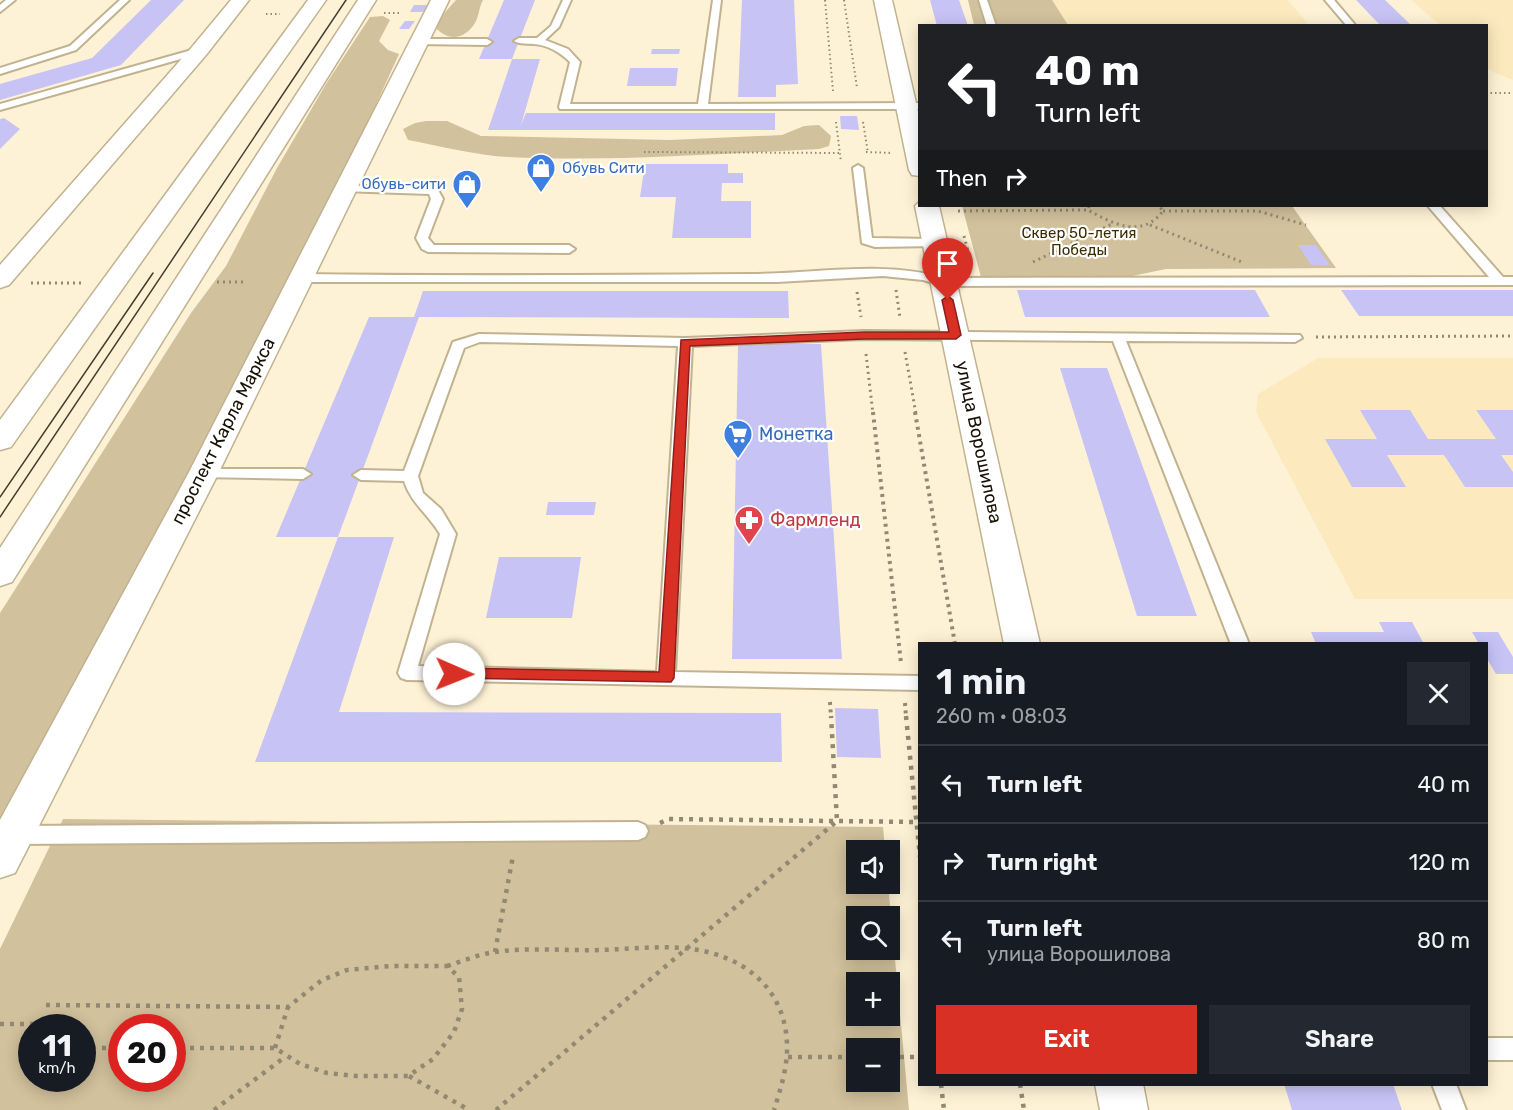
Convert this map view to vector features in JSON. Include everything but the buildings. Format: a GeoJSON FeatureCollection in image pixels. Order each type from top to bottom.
{"type":"FeatureCollection","features":[{"type":"Feature","properties":{"kind":"main road"},"geometry":{"type":"LineString","coordinates":[[0,280],[199,51],[240,0]]}},
{"type":"Feature","properties":{"kind":"main road"},"geometry":{"type":"LineString","coordinates":[[0,441],[317,0]]}},
{"type":"Feature","properties":{"kind":"main road"},"geometry":{"type":"LineString","coordinates":[[0,574],[367,0]]}},
{"type":"Feature","properties":{"kind":"main road","name":"проспект Карла Маркса"},"geometry":{"type":"LineString","coordinates":[[6,847],[203,474],[440,0]]}},
{"type":"Feature","properties":{"kind":"main road"},"geometry":{"type":"LineString","coordinates":[[882,0],[913,106],[918,161]]}},
{"type":"Feature","properties":{"kind":"main road","name":"улица Ворошилова"},"geometry":{"type":"LineString","coordinates":[[927,207],[1022,642]]}},
{"type":"Feature","properties":{"kind":"main road"},"geometry":{"type":"LineString","coordinates":[[1119,1086],[1124,1110]]}},
{"type":"Feature","properties":{"kind":"lane"},"geometry":{"type":"LineString","coordinates":[[0,9],[11,0]]}},
{"type":"Feature","properties":{"kind":"lane"},"geometry":{"type":"LineString","coordinates":[[0,71],[73,48],[125,0]]}},
{"type":"Feature","properties":{"kind":"lane"},"geometry":{"type":"LineString","coordinates":[[539,41],[555,27],[567,0]]}},
{"type":"Feature","properties":{"kind":"lane"},"geometry":{"type":"LineString","coordinates":[[703,107],[717,0]]}},
{"type":"Feature","properties":{"kind":"lane"},"geometry":{"type":"LineString","coordinates":[[983,0],[991,24]]}},
{"type":"Feature","properties":{"kind":"lane"},"geometry":{"type":"LineString","coordinates":[[1329,0],[1350,24]]}},
{"type":"Feature","properties":{"kind":"lane"},"geometry":{"type":"LineString","coordinates":[[519,41],[539,41],[565,51],[575,62],[564,107],[913,106]]}},
{"type":"Feature","properties":{"kind":"lane"},"geometry":{"type":"LineString","coordinates":[[418,42],[486,42]]}},
{"type":"Feature","properties":{"kind":"lane"},"geometry":{"type":"LineString","coordinates":[[0,108],[199,51]]}},
{"type":"Feature","properties":{"kind":"lane"},"geometry":{"type":"LineString","coordinates":[[138,68],[168,69],[173,72],[175,78]]}},
{"type":"Feature","properties":{"kind":"lane"},"geometry":{"type":"LineString","coordinates":[[858,168],[866,240],[875,243],[935,243]]}},
{"type":"Feature","properties":{"kind":"lane"},"geometry":{"type":"LineString","coordinates":[[345,189],[406,189],[434,192],[437,199],[422,238],[426,246],[432,249],[569,249]]}},
{"type":"Feature","properties":{"kind":"lane"},"geometry":{"type":"LineString","coordinates":[[1435,207],[1507,281]]}},
{"type":"Feature","properties":{"kind":"lane"},"geometry":{"type":"LineString","coordinates":[[300,278],[769,278],[854,274],[921,276],[944,282],[1507,281]]}},
{"type":"Feature","properties":{"kind":"lane"},"geometry":{"type":"LineString","coordinates":[[918,683],[407,673],[448,534],[435,513],[416,495],[410,476],[455,349],[464,341],[479,338],[685,342],[864,335],[1295,338]]}},
{"type":"Feature","properties":{"kind":"lane"},"geometry":{"type":"LineString","coordinates":[[1118,337],[1239,642]]}},
{"type":"Feature","properties":{"kind":"lane"},"geometry":{"type":"LineString","coordinates":[[666,678],[685,342]]}},
{"type":"Feature","properties":{"kind":"lane"},"geometry":{"type":"LineString","coordinates":[[203,474],[303,474]]}},
{"type":"Feature","properties":{"kind":"lane"},"geometry":{"type":"LineString","coordinates":[[361,475],[410,476]]}},
{"type":"Feature","properties":{"kind":"lane"},"geometry":{"type":"LineString","coordinates":[[6,847],[517,832],[638,831]]}},
{"type":"Feature","properties":{"kind":"lane"},"geometry":{"type":"LineString","coordinates":[[1488,1049],[1513,1049]]}},
{"type":"Feature","properties":{"kind":"lane"},"geometry":{"type":"LineString","coordinates":[[1445,1086],[1454,1110]]}},
{"type":"Feature","properties":{"kind":"path"},"geometry":{"type":"LineString","coordinates":[[825,0],[841,164]]}},
{"type":"Feature","properties":{"kind":"path"},"geometry":{"type":"LineString","coordinates":[[1488,93],[1513,93]]}},
{"type":"Feature","properties":{"kind":"path"},"geometry":{"type":"LineString","coordinates":[[644,153],[849,153]]}},
{"type":"Feature","properties":{"kind":"path"},"geometry":{"type":"LineString","coordinates":[[858,153],[918,161]]}},
{"type":"Feature","properties":{"kind":"path"},"geometry":{"type":"LineString","coordinates":[[956,207],[960,221]]}},
{"type":"Feature","properties":{"kind":"path"},"geometry":{"type":"LineString","coordinates":[[1160,207],[1162,211]]}},
{"type":"Feature","properties":{"kind":"path"},"geometry":{"type":"LineString","coordinates":[[958,212],[1088,210],[1112,224],[1137,227],[1157,222],[1162,211]]}},
{"type":"Feature","properties":{"kind":"path"},"geometry":{"type":"LineString","coordinates":[[1162,211],[1258,212],[1306,225]]}},
{"type":"Feature","properties":{"kind":"path"},"geometry":{"type":"LineString","coordinates":[[992,282],[1112,224]]}},
{"type":"Feature","properties":{"kind":"path"},"geometry":{"type":"LineString","coordinates":[[1150,225],[1292,282]]}},
{"type":"Feature","properties":{"kind":"path"},"geometry":{"type":"LineString","coordinates":[[963,231],[976,282]]}},
{"type":"Feature","properties":{"kind":"path"},"geometry":{"type":"LineString","coordinates":[[854,274],[864,335],[918,840]]}},
{"type":"Feature","properties":{"kind":"path"},"geometry":{"type":"LineString","coordinates":[[207,282],[246,282]]}},
{"type":"Feature","properties":{"kind":"path"},"geometry":{"type":"LineString","coordinates":[[22,283],[89,283]]}},
{"type":"Feature","properties":{"kind":"path"},"geometry":{"type":"LineString","coordinates":[[1295,338],[1513,336]]}},
{"type":"Feature","properties":{"kind":"path"},"geometry":{"type":"LineString","coordinates":[[830,683],[837,821]]}},
{"type":"Feature","properties":{"kind":"path"},"geometry":{"type":"LineString","coordinates":[[638,831],[668,819],[916,822]]}},
{"type":"Feature","properties":{"kind":"path"},"geometry":{"type":"LineString","coordinates":[[496,1110],[837,821]]}},
{"type":"Feature","properties":{"kind":"path"},"geometry":{"type":"LineString","coordinates":[[495,952],[517,832]]}},
{"type":"Feature","properties":{"kind":"path"},"geometry":{"type":"LineString","coordinates":[[275,1048],[288,1007],[310,988],[335,974],[375,966],[447,966],[495,952],[687,948],[726,957],[752,970],[776,996],[785,1015],[788,1057],[786,1072],[774,1110]]}},
{"type":"Feature","properties":{"kind":"path"},"geometry":{"type":"LineString","coordinates":[[186,1048],[275,1048],[285,1057],[306,1066],[352,1077],[408,1076],[428,1064],[449,1042],[461,1016],[459,977],[447,966]]}},
{"type":"Feature","properties":{"kind":"path"},"geometry":{"type":"LineString","coordinates":[[46,1005],[288,1007]]}},
{"type":"Feature","properties":{"kind":"path"},"geometry":{"type":"LineString","coordinates":[[0,1024],[18,1024]]}},
{"type":"Feature","properties":{"kind":"path"},"geometry":{"type":"LineString","coordinates":[[214,1110],[285,1057]]}},
{"type":"Feature","properties":{"kind":"path"},"geometry":{"type":"LineString","coordinates":[[788,1057],[846,1057]]}},
{"type":"Feature","properties":{"kind":"path"},"geometry":{"type":"LineString","coordinates":[[900,1057],[918,1058]]}},
{"type":"Feature","properties":{"kind":"path"},"geometry":{"type":"LineString","coordinates":[[408,1076],[469,1110]]}},
{"type":"Feature","properties":{"kind":"path"},"geometry":{"type":"LineString","coordinates":[[941,1086],[944,1110]]}},
{"type":"Feature","properties":{"kind":"path"},"geometry":{"type":"LineString","coordinates":[[1020,1086],[1024,1110]]}},
{"type":"Feature","properties":{"kind":"shaded area"},"geometry":{"type":"Polygon","coordinates":[[[1040,0],[1288,0],[1308,24],[1051,24],[1040,0]]]}},
{"type":"Feature","properties":{"kind":"shaded area"},"geometry":{"type":"Polygon","coordinates":[[[1411,0],[1513,0],[1513,80],[1488,68],[1488,24],[1439,24],[1411,0]]]}},
{"type":"Feature","properties":{"kind":"shaded area"},"geometry":{"type":"Polygon","coordinates":[[[1318,358],[1513,358],[1513,599],[1355,599],[1256,412],[1258,394],[1318,358]]]}},
{"type":"Feature","properties":{"kind":"green space"},"geometry":{"type":"Polygon","coordinates":[[[456,0],[483,0],[471,28],[462,35],[451,37],[436,28],[438,20],[456,0]]]}},
{"type":"Feature","properties":{"kind":"green space"},"geometry":{"type":"Polygon","coordinates":[[[968,0],[1052,0],[1067,24],[974,24],[968,0]]]}},
{"type":"Feature","properties":{"kind":"green space"},"geometry":{"type":"Polygon","coordinates":[[[383,16],[390,20],[379,41],[388,50],[399,54],[341,181],[245,374],[0,829],[0,613],[191,313],[226,266],[277,168],[326,84],[370,17],[383,16]]]}},
{"type":"Feature","properties":{"kind":"green space"},"geometry":{"type":"Polygon","coordinates":[[[426,121],[447,121],[481,136],[670,140],[782,135],[804,126],[819,125],[831,136],[829,146],[819,149],[624,158],[507,157],[408,140],[403,129],[426,121]]]}},
{"type":"Feature","properties":{"kind":"green space","name":"Сквер 50-летия Победы"},"geometry":{"type":"Polygon","coordinates":[[[962,207],[1293,207],[1336,268],[1166,269],[1127,277],[981,277],[962,207]]]}},
{"type":"Feature","properties":{"kind":"green space"},"geometry":{"type":"Polygon","coordinates":[[[63,819],[883,827],[884,840],[846,840],[846,894],[889,894],[890,906],[846,906],[846,960],[895,960],[896,972],[846,972],[846,1026],[900,1026],[900,1013],[909,1110],[0,1110],[0,949],[63,819]]]}},
{"type":"Feature","properties":{"kind":"tram line"},"geometry":{"type":"LineString","coordinates":[[0,517],[346,0]]}},
{"type":"Feature","properties":{"kind":"tram line"},"geometry":{"type":"LineString","coordinates":[[0,497],[153,273]]}},
{"type":"Feature","properties":{"kind":"place","name":"Обувь Сити"},"geometry":{"type":"Point","coordinates":[541,194]}},
{"type":"Feature","properties":{"kind":"place","name":"Обувь-сити"},"geometry":{"type":"Point","coordinates":[467,210]}},
{"type":"Feature","properties":{"kind":"place","name":"Монетка"},"geometry":{"type":"Point","coordinates":[738,460]}},
{"type":"Feature","properties":{"kind":"place","name":"Фармленд"},"geometry":{"type":"Point","coordinates":[749,546]}},
{"type":"Feature","properties":{"kind":"route"},"geometry":{"type":"LineString","coordinates":[[454,674],[666,678],[685,342],[864,335],[956,335],[948,300]]}}]}
